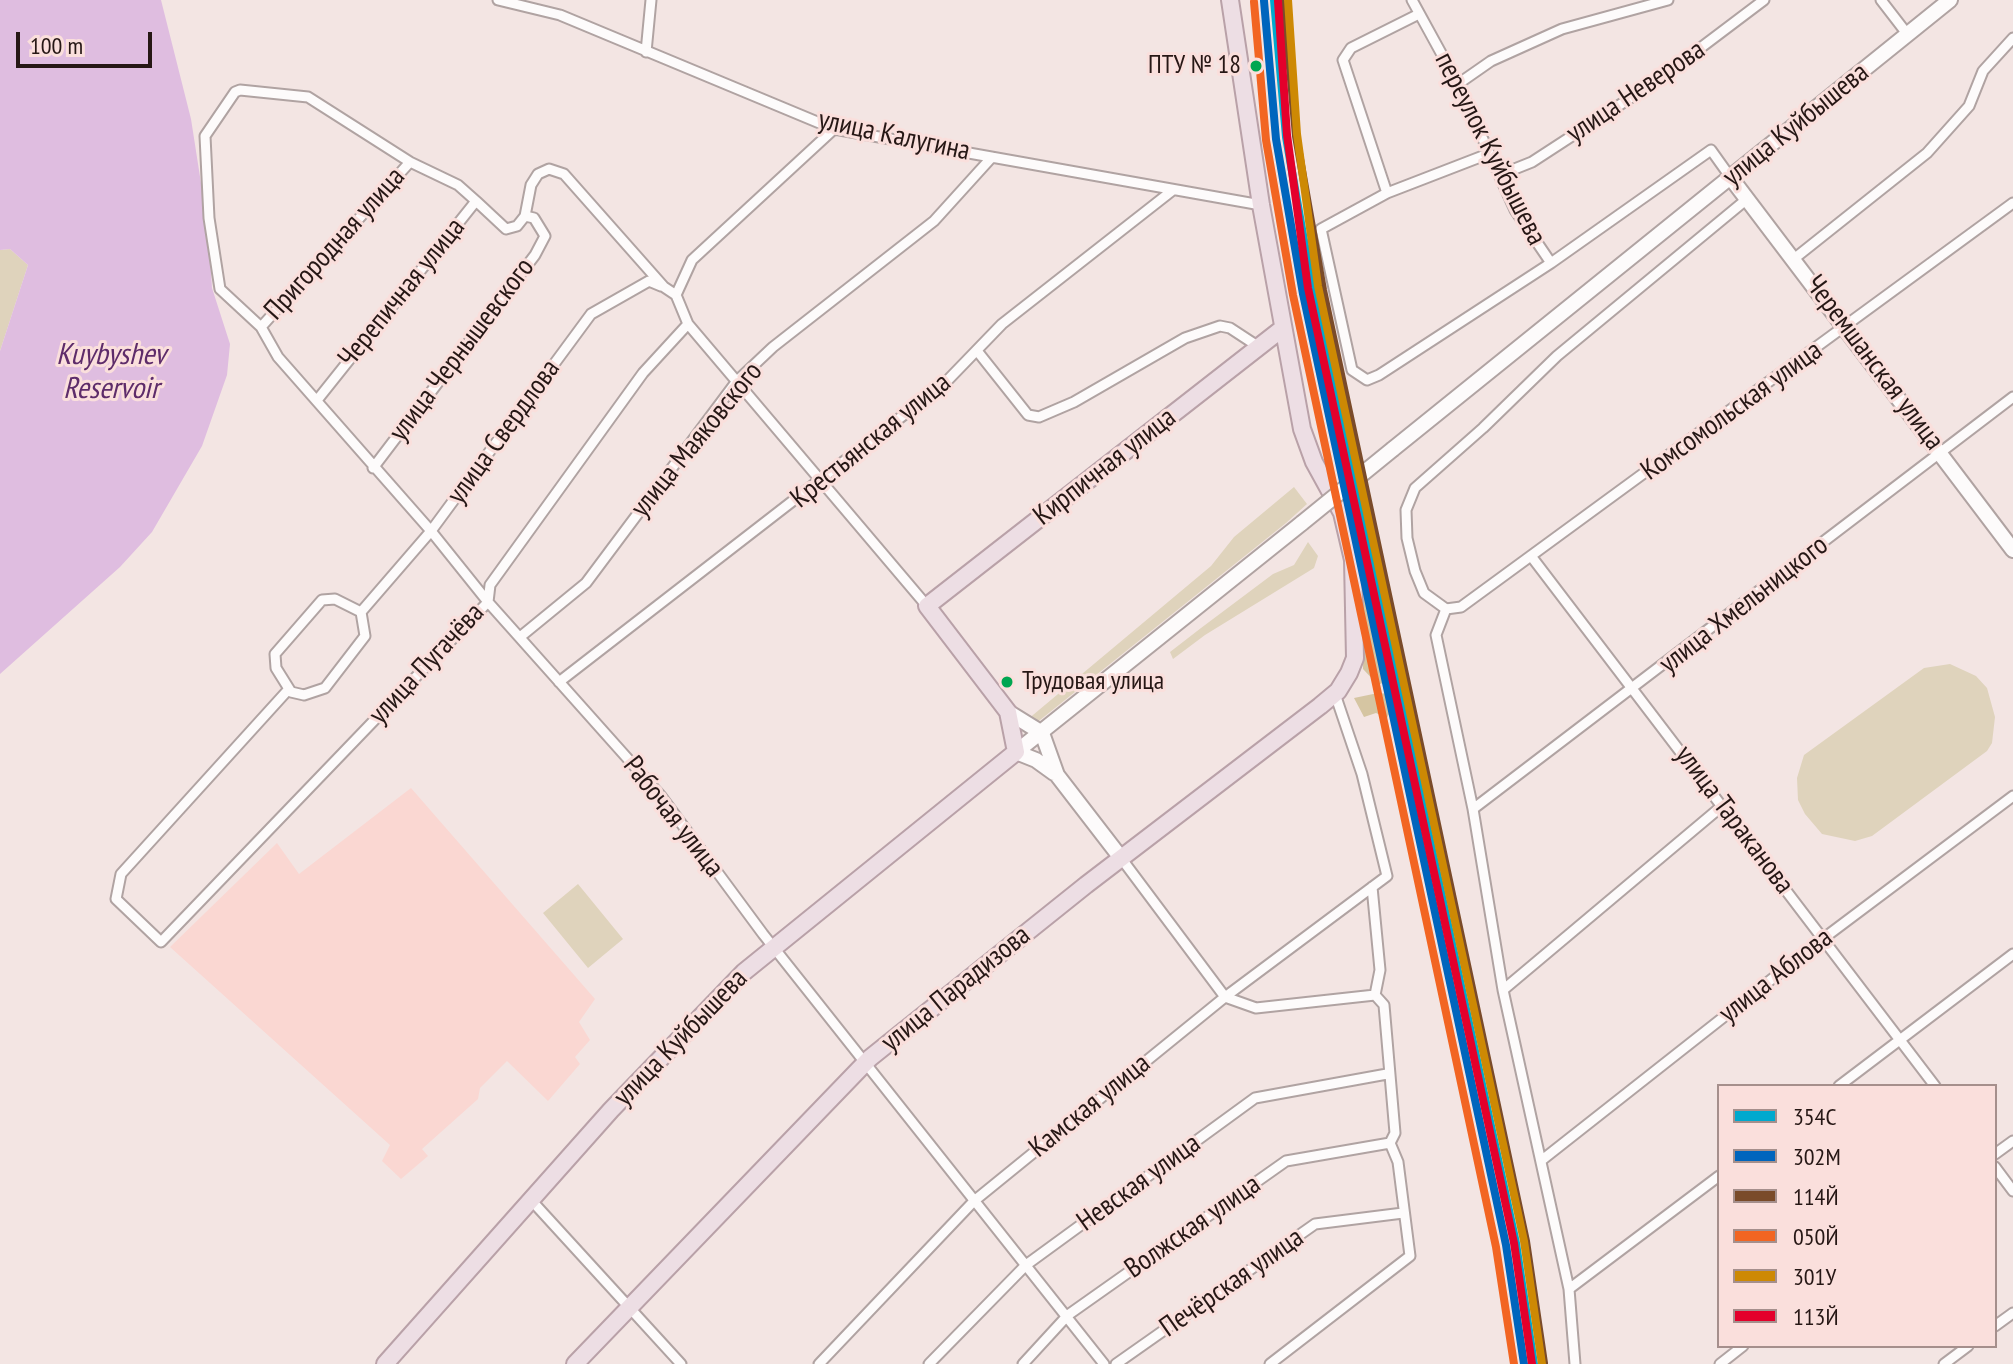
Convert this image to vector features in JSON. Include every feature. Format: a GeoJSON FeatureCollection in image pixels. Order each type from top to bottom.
{"type":"FeatureCollection","features":[{"type":"Feature","properties":{"kind":"highway"},"geometry":{"type":"LineString","coordinates":[[1230,0],[1283,328]]}},
{"type":"Feature","properties":{"kind":"highway","name":"Кирпичная улица"},"geometry":{"type":"LineString","coordinates":[[927,606],[1283,328]]}},
{"type":"Feature","properties":{"kind":"highway","name":"улица Парадизова"},"geometry":{"type":"LineString","coordinates":[[575,1364],[865,1063],[1121,858],[1335,694],[1355,658],[1353,560],[1346,527],[1302,429],[1283,328]]}},
{"type":"Feature","properties":{"kind":"highway"},"geometry":{"type":"LineString","coordinates":[[927,606],[1008,712],[1016,752]]}},
{"type":"Feature","properties":{"kind":"highway","name":"улица Куйбышева"},"geometry":{"type":"LineString","coordinates":[[385,1364],[693,1022],[823,905],[1016,752]]}},
{"type":"Feature","properties":{"kind":"main road","name":"улица Куйбышева"},"geometry":{"type":"LineString","coordinates":[[1016,752],[1950,0]]}},
{"type":"Feature","properties":{"kind":"main road","name":"Черемшанская улица"},"geometry":{"type":"LineString","coordinates":[[1731,178],[1795,258],[2013,550]]}},
{"type":"Feature","properties":{"kind":"main road"},"geometry":{"type":"LineString","coordinates":[[1008,712],[1042,733],[1057,775]]}},
{"type":"Feature","properties":{"kind":"main road"},"geometry":{"type":"LineString","coordinates":[[1016,752],[1036,760],[1057,775],[1121,858]]}},
{"type":"Feature","properties":{"kind":"street","name":"улица Калугина"},"geometry":{"type":"LineString","coordinates":[[498,0],[560,15],[834,129],[1261,205]]}},
{"type":"Feature","properties":{"kind":"street"},"geometry":{"type":"LineString","coordinates":[[646,52],[651,0]]}},
{"type":"Feature","properties":{"kind":"street","name":"переулок Куйбышева"},"geometry":{"type":"LineString","coordinates":[[1412,0],[1458,84],[1488,154],[1502,174],[1515,210],[1551,263],[1711,150],[1731,178]]}},
{"type":"Feature","properties":{"kind":"street"},"geometry":{"type":"LineString","coordinates":[[1458,84],[1491,61],[1562,29],[1668,0]]}},
{"type":"Feature","properties":{"kind":"street","name":"улица Неверова"},"geometry":{"type":"LineString","coordinates":[[1502,174],[1532,162],[1658,80],[1764,0]]}},
{"type":"Feature","properties":{"kind":"street"},"geometry":{"type":"LineString","coordinates":[[1881,0],[1908,35]]}},
{"type":"Feature","properties":{"kind":"street"},"geometry":{"type":"LineString","coordinates":[[1387,193],[1343,60],[1351,48],[1419,14]]}},
{"type":"Feature","properties":{"kind":"street"},"geometry":{"type":"LineString","coordinates":[[1795,258],[1927,153],[1969,106],[1983,71],[2013,38]]}},
{"type":"Feature","properties":{"kind":"street","name":"Рабочая улица"},"geometry":{"type":"LineString","coordinates":[[410,162],[308,97],[235,92],[205,136],[209,218],[220,289],[261,327],[278,357],[318,399],[488,602],[661,796],[774,947],[1104,1364]]}},
{"type":"Feature","properties":{"kind":"street"},"geometry":{"type":"LineString","coordinates":[[676,295],[692,260],[834,129]]}},
{"type":"Feature","properties":{"kind":"street"},"geometry":{"type":"LineString","coordinates":[[1488,154],[1387,193],[1321,229],[1352,370],[1367,380],[1379,375],[1551,263]]}},
{"type":"Feature","properties":{"kind":"street","name":"улица Маяковского"},"geometry":{"type":"LineString","coordinates":[[520,637],[575,596],[737,381],[773,347],[934,221],[992,157]]}},
{"type":"Feature","properties":{"kind":"street"},"geometry":{"type":"LineString","coordinates":[[410,162],[458,185],[476,201]]}},
{"type":"Feature","properties":{"kind":"street","name":"Пригородная улица"},"geometry":{"type":"LineString","coordinates":[[261,327],[410,162]]}},
{"type":"Feature","properties":{"kind":"street","name":"улица Чернышевского"},"geometry":{"type":"LineString","coordinates":[[373,468],[527,268],[545,236],[534,218],[525,216],[531,185],[538,174],[549,169],[564,174],[664,287]]}},
{"type":"Feature","properties":{"kind":"street","name":"Крестьянская улица"},"geometry":{"type":"LineString","coordinates":[[559,682],[823,481],[945,383],[1002,324],[1173,190]]}},
{"type":"Feature","properties":{"kind":"street"},"geometry":{"type":"LineString","coordinates":[[1575,1364],[1569,1289],[1503,990],[1473,809],[1436,635],[1446,609],[1424,593],[1410,555],[1406,510],[1415,488],[1619,301],[1747,199]]}},
{"type":"Feature","properties":{"kind":"street","name":"Черепичная улица"},"geometry":{"type":"LineString","coordinates":[[318,399],[476,201],[506,229],[517,226],[525,216]]}},
{"type":"Feature","properties":{"kind":"street","name":"Комсомольская улица"},"geometry":{"type":"LineString","coordinates":[[1446,609],[1461,607],[1847,328],[2013,203]]}},
{"type":"Feature","properties":{"kind":"street","name":"улица Свердлова"},"geometry":{"type":"LineString","coordinates":[[361,612],[431,531],[591,314],[649,281],[664,287]]}},
{"type":"Feature","properties":{"kind":"street"},"geometry":{"type":"LineString","coordinates":[[664,287],[676,295],[688,324],[927,606]]}},
{"type":"Feature","properties":{"kind":"street","name":"улица Пугачёва"},"geometry":{"type":"LineString","coordinates":[[288,690],[121,874],[116,899],[161,942],[488,602],[490,585],[643,373],[688,324]]}},
{"type":"Feature","properties":{"kind":"street"},"geometry":{"type":"LineString","coordinates":[[978,352],[1028,415],[1039,417],[1074,402],[1185,338],[1220,326],[1230,328],[1259,347]]}},
{"type":"Feature","properties":{"kind":"street","name":"улица Хмельницкого"},"geometry":{"type":"LineString","coordinates":[[1473,809],[1635,689],[2013,397]]}},
{"type":"Feature","properties":{"kind":"street","name":"улица Тараканова"},"geometry":{"type":"LineString","coordinates":[[1531,556],[1934,1084]]}},
{"type":"Feature","properties":{"kind":"street"},"geometry":{"type":"LineString","coordinates":[[335,599],[361,612],[365,636],[325,688],[304,695],[288,690],[276,668],[275,654],[322,600],[335,599]]}},
{"type":"Feature","properties":{"kind":"street","name":"Камская улица"},"geometry":{"type":"LineString","coordinates":[[819,1364],[974,1201],[1225,997],[1387,876],[1362,774],[1335,694]]}},
{"type":"Feature","properties":{"kind":"street","name":"улица Аблова"},"geometry":{"type":"LineString","coordinates":[[1542,1160],[1824,938],[2013,796]]}},
{"type":"Feature","properties":{"kind":"street"},"geometry":{"type":"LineString","coordinates":[[1503,990],[1722,806]]}},
{"type":"Feature","properties":{"kind":"street"},"geometry":{"type":"LineString","coordinates":[[1121,858],[1225,997],[1256,1008],[1375,995]]}},
{"type":"Feature","properties":{"kind":"street"},"geometry":{"type":"LineString","coordinates":[[1372,887],[1380,970],[1375,995]]}},
{"type":"Feature","properties":{"kind":"street"},"geometry":{"type":"LineString","coordinates":[[1842,1084],[2013,954]]}},
{"type":"Feature","properties":{"kind":"street"},"geometry":{"type":"LineString","coordinates":[[1270,1364],[1410,1256],[1398,1162],[1390,1143],[1395,1133],[1387,1074],[1384,1005],[1375,995]]}},
{"type":"Feature","properties":{"kind":"street","name":"Невская улица"},"geometry":{"type":"LineString","coordinates":[[929,1364],[1026,1265],[1255,1098],[1387,1074]]}},
{"type":"Feature","properties":{"kind":"street","name":"Волжская улица"},"geometry":{"type":"LineString","coordinates":[[1023,1364],[1068,1315],[1286,1161],[1390,1143]]}},
{"type":"Feature","properties":{"kind":"street"},"geometry":{"type":"LineString","coordinates":[[1997,1170],[2013,1191]]}},
{"type":"Feature","properties":{"kind":"street"},"geometry":{"type":"LineString","coordinates":[[1569,1289],[1717,1178]]}},
{"type":"Feature","properties":{"kind":"street"},"geometry":{"type":"LineString","coordinates":[[532,1201],[681,1364]]}},
{"type":"Feature","properties":{"kind":"street","name":"Печёрская улица"},"geometry":{"type":"LineString","coordinates":[[1116,1364],[1315,1224],[1403,1213]]}},
{"type":"Feature","properties":{"kind":"street"},"geometry":{"type":"LineString","coordinates":[[1720,1364],[1740,1348]]}},
{"type":"Feature","properties":{"kind":"street"},"geometry":{"type":"LineString","coordinates":[[1944,1364],[1965,1348]]}},
{"type":"Feature","properties":{"kind":"shaded area"},"geometry":{"type":"Polygon","coordinates":[[[10,249],[28,265],[0,351],[0,250],[10,249]]]}},
{"type":"Feature","properties":{"kind":"shaded area"},"geometry":{"type":"Polygon","coordinates":[[[1294,487],[1307,504],[1286,523],[1035,724],[1027,720],[1211,566],[1234,537],[1294,487]]]}},
{"type":"Feature","properties":{"kind":"shaded area"},"geometry":{"type":"Polygon","coordinates":[[[1308,542],[1318,556],[1314,568],[1205,635],[1173,659],[1170,652],[1273,574],[1294,565],[1308,542]]]}},
{"type":"Feature","properties":{"kind":"shaded area"},"geometry":{"type":"Polygon","coordinates":[[[1364,587],[1372,588],[1388,673],[1387,681],[1378,685],[1363,669],[1364,587]]]}},
{"type":"Feature","properties":{"kind":"shaded area"},"geometry":{"type":"Polygon","coordinates":[[[1950,664],[1976,676],[1987,688],[1995,717],[1992,743],[1987,751],[1872,836],[1855,841],[1822,834],[1798,800],[1797,778],[1804,755],[1924,668],[1950,664]]]}},
{"type":"Feature","properties":{"kind":"shaded area"},"geometry":{"type":"Polygon","coordinates":[[[1391,694],[1394,704],[1387,718],[1376,713],[1364,717],[1354,698],[1391,694]]]}},
{"type":"Feature","properties":{"kind":"shaded area"},"geometry":{"type":"Polygon","coordinates":[[[411,788],[595,999],[579,1022],[590,1040],[575,1057],[580,1064],[548,1101],[507,1061],[480,1088],[478,1099],[422,1149],[428,1156],[401,1179],[382,1161],[390,1145],[170,947],[277,843],[299,874],[411,788]]]}},
{"type":"Feature","properties":{"kind":"shaded area"},"geometry":{"type":"Polygon","coordinates":[[[578,884],[623,939],[588,968],[543,913],[578,884]]]}},
{"type":"Feature","properties":{"kind":"water","name":"Kuybyshev Reservoir"},"geometry":{"type":"Polygon","coordinates":[[[0,0],[161,0],[191,119],[208,228],[212,288],[230,344],[227,375],[202,446],[152,532],[120,567],[0,674],[0,351],[28,265],[10,249],[0,250],[0,0]]]}},
{"type":"Feature","properties":{"kind":"transit line","name":"354С"},"geometry":{"type":"LineString","coordinates":[[1274,0],[1286,137],[1313,292],[1516,1243],[1534,1364]]}},
{"type":"Feature","properties":{"kind":"transit line","name":"114Й"},"geometry":{"type":"LineString","coordinates":[[1284,0],[1296,136],[1323,290],[1526,1241],[1544,1363]]}},
{"type":"Feature","properties":{"kind":"transit line","name":"301У"},"geometry":{"type":"LineString","coordinates":[[1288,0],[1297,134],[1318,286],[1524,1241],[1542,1364]]}},
{"type":"Feature","properties":{"kind":"transit line","name":"302М"},"geometry":{"type":"LineString","coordinates":[[1264,1],[1276,139],[1303,294],[1506,1245],[1524,1364]]}},
{"type":"Feature","properties":{"kind":"transit line","name":"113Й"},"geometry":{"type":"LineString","coordinates":[[1278,1],[1287,135],[1308,288],[1514,1243],[1532,1364]]}},
{"type":"Feature","properties":{"kind":"transit line","name":"050Й"},"geometry":{"type":"LineString","coordinates":[[1254,2],[1266,140],[1293,295],[1496,1247],[1514,1364]]}},
{"type":"Feature","properties":{"kind":"place","name":"ПТУ № 18"},"geometry":{"type":"Point","coordinates":[1256,66]}},
{"type":"Feature","properties":{"kind":"place","name":"Трудовая улица"},"geometry":{"type":"Point","coordinates":[1007,682]}}]}
